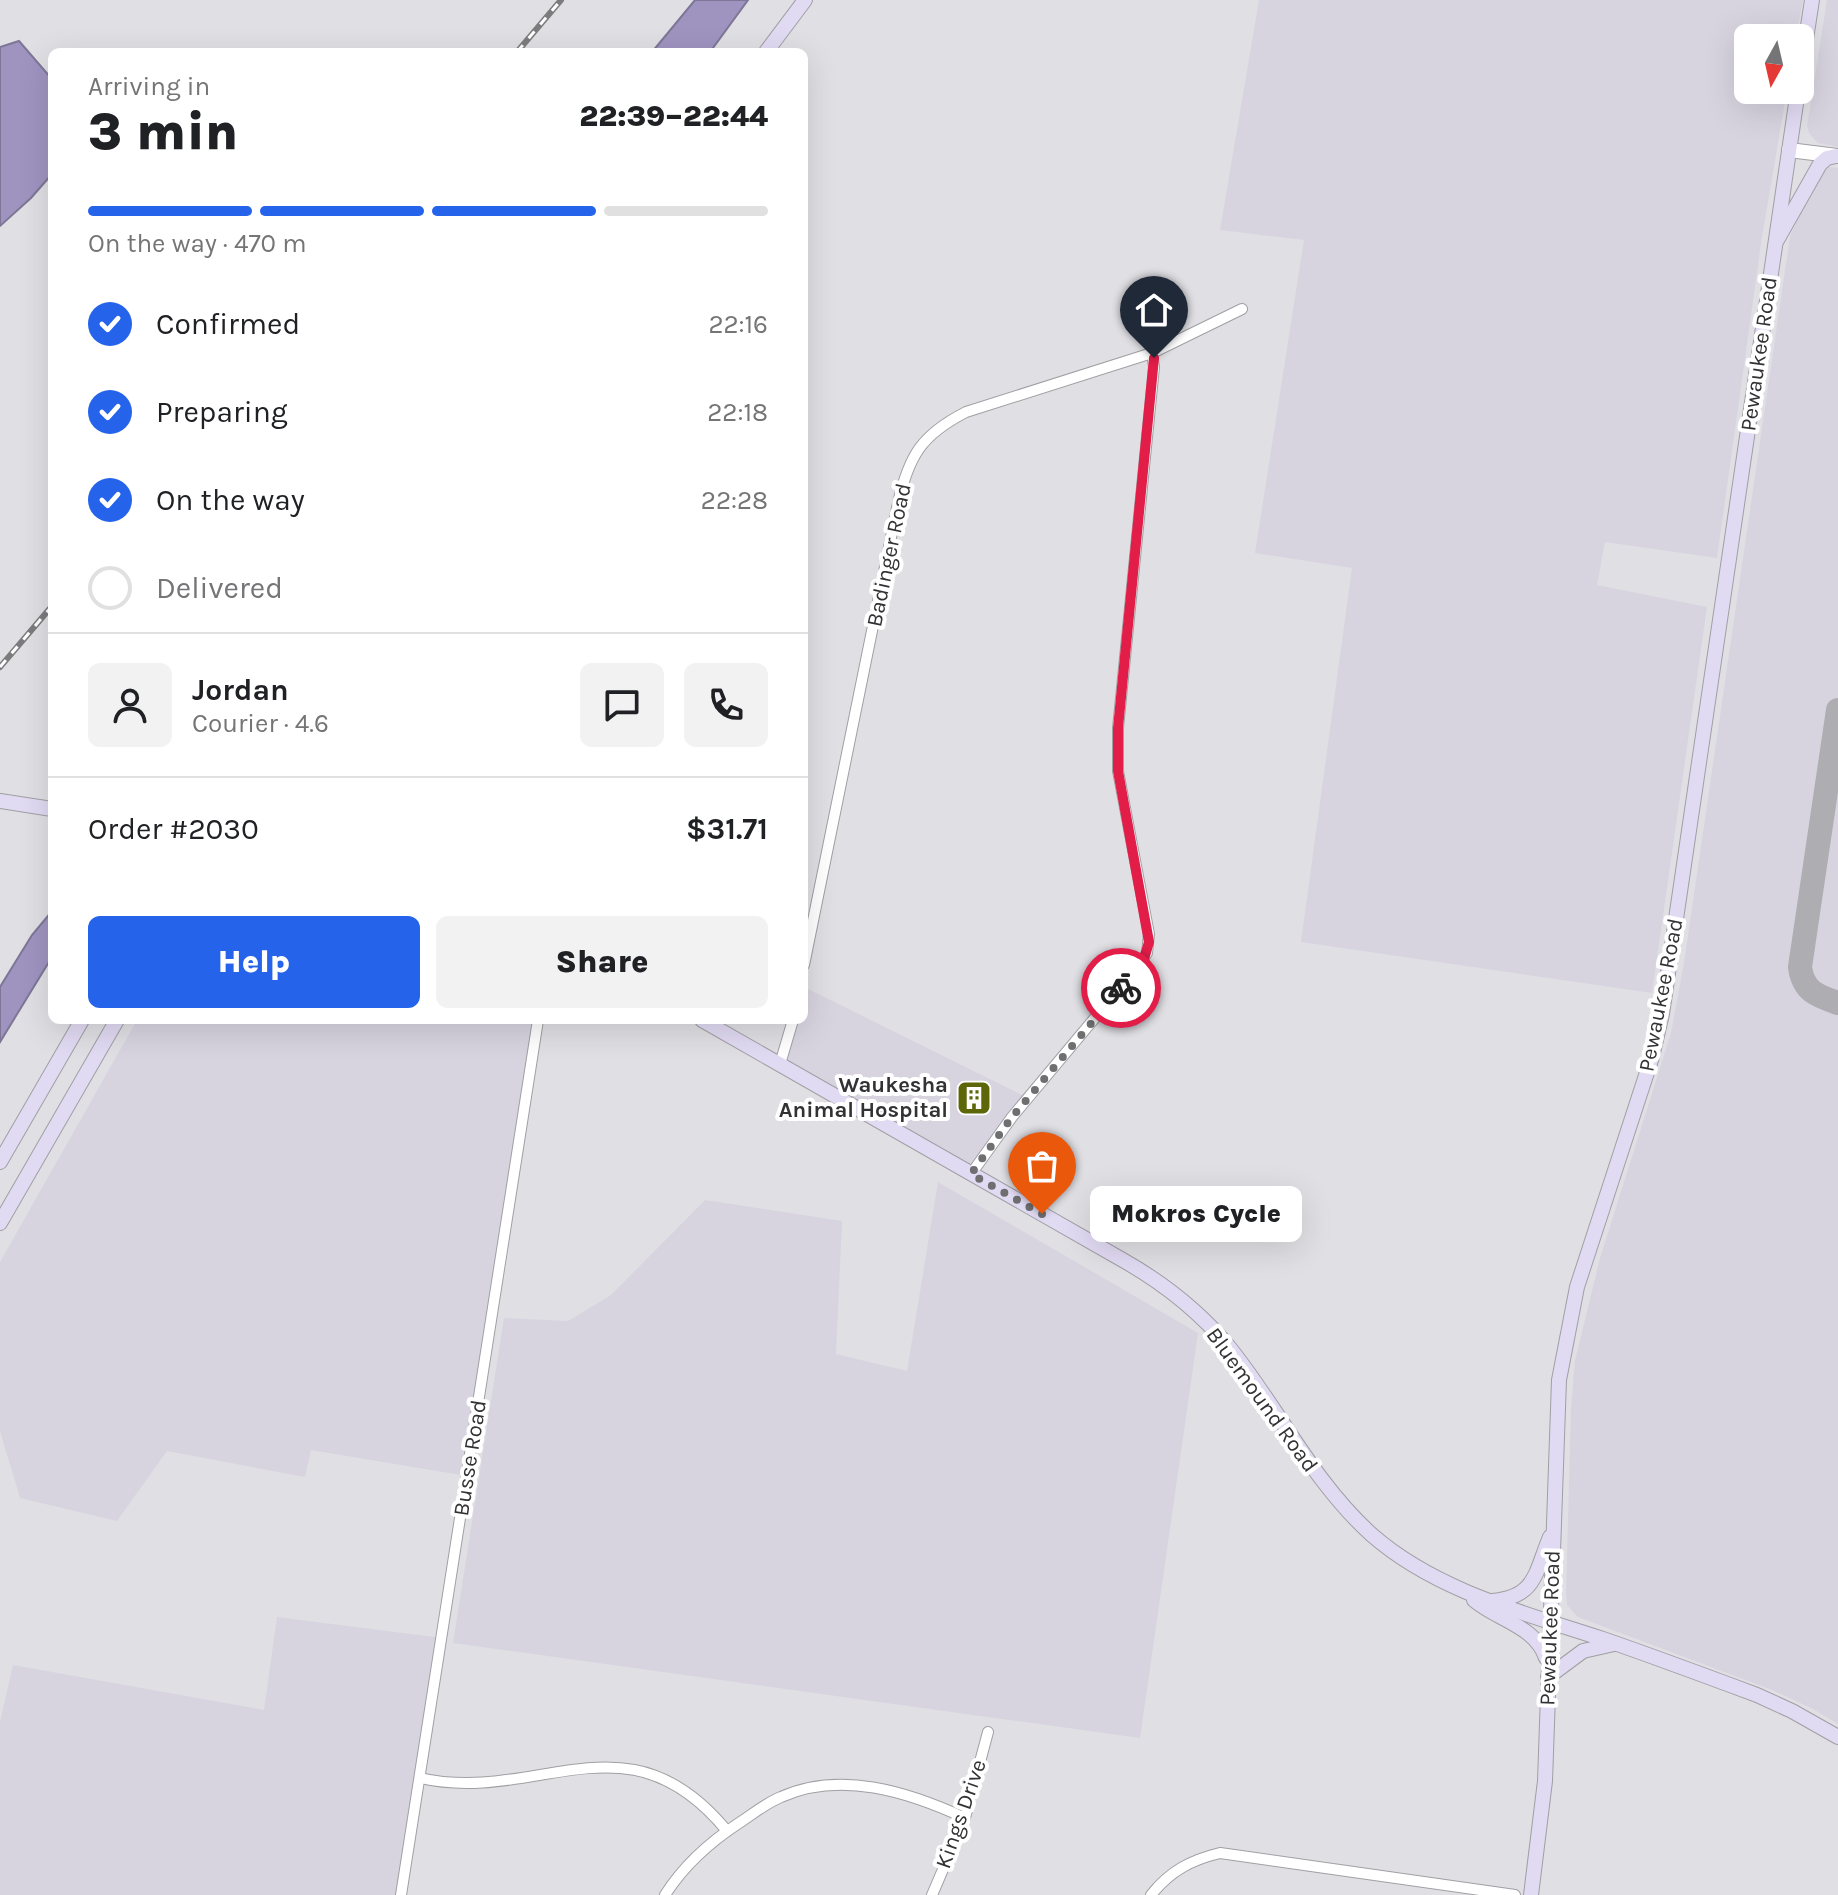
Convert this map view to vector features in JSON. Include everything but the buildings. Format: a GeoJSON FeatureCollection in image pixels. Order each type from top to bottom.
{"type":"FeatureCollection","features":[{"type":"Feature","properties":{"kind":"main road"},"geometry":{"type":"LineString","coordinates":[[769,48],[805,0]]}},
{"type":"Feature","properties":{"kind":"main road"},"geometry":{"type":"LineString","coordinates":[[1808,24],[1812,0]]}},
{"type":"Feature","properties":{"kind":"main road","name":"Pewaukee Road"},"geometry":{"type":"LineString","coordinates":[[1531,1895],[1545,1781],[1559,1380],[1577,1287],[1652,1057],[1662,1014],[1796,104]]}},
{"type":"Feature","properties":{"kind":"main road"},"geometry":{"type":"LineString","coordinates":[[1775,244],[1820,164],[1827,158],[1837,156]]}},
{"type":"Feature","properties":{"kind":"main road"},"geometry":{"type":"LineString","coordinates":[[0,801],[48,808]]}},
{"type":"Feature","properties":{"kind":"main road"},"geometry":{"type":"LineString","coordinates":[[0,1162],[80,1024]]}},
{"type":"Feature","properties":{"kind":"main road"},"geometry":{"type":"LineString","coordinates":[[0,1223],[115,1024]]}},
{"type":"Feature","properties":{"kind":"main road","name":"Bluemound Road"},"geometry":{"type":"LineString","coordinates":[[709,1024],[1106,1250],[1169,1290],[1226,1343],[1316,1475],[1350,1513],[1402,1557],[1491,1601],[1757,1695],[1838,1737]]}},
{"type":"Feature","properties":{"kind":"main road"},"geometry":{"type":"LineString","coordinates":[[1491,1601],[1514,1598],[1524,1592],[1533,1579],[1553,1529]]}},
{"type":"Feature","properties":{"kind":"main road"},"geometry":{"type":"LineString","coordinates":[[1464,1590],[1483,1607],[1532,1635],[1543,1648],[1548,1674],[1583,1651],[1616,1644]]}},
{"type":"Feature","properties":{"kind":"street"},"geometry":{"type":"LineString","coordinates":[[1789,150],[1837,156]]}},
{"type":"Feature","properties":{"kind":"street","name":"Badinger Road"},"geometry":{"type":"LineString","coordinates":[[808,945],[898,503],[911,460],[932,432],[966,412],[1152,353],[1242,309]]}},
{"type":"Feature","properties":{"kind":"street"},"geometry":{"type":"LineString","coordinates":[[971,1174],[1012,1117],[1135,970],[1148,947],[1146,919],[1117,760],[1154,367],[1152,353]]}},
{"type":"Feature","properties":{"kind":"street","name":"Busse Road"},"geometry":{"type":"LineString","coordinates":[[401,1895],[537,1024]]}},
{"type":"Feature","properties":{"kind":"street"},"geometry":{"type":"LineString","coordinates":[[780,1064],[792,1024]]}},
{"type":"Feature","properties":{"kind":"street","name":"Kings Drive"},"geometry":{"type":"LineString","coordinates":[[932,1895],[965,1818],[988,1732]]}},
{"type":"Feature","properties":{"kind":"street"},"geometry":{"type":"LineString","coordinates":[[420,1778],[479,1783],[586,1767],[635,1770],[680,1788],[727,1831]]}},
{"type":"Feature","properties":{"kind":"street"},"geometry":{"type":"LineString","coordinates":[[665,1895],[680,1874],[727,1831],[779,1797],[812,1787],[841,1784],[879,1788],[965,1818]]}},
{"type":"Feature","properties":{"kind":"street"},"geometry":{"type":"LineString","coordinates":[[1151,1895],[1175,1871],[1191,1861],[1220,1853],[1515,1895]]}},
{"type":"Feature","properties":{"kind":"shaded area"},"geometry":{"type":"Polygon","coordinates":[[[695,0],[748,0],[713,48],[655,48],[695,0]]]}},
{"type":"Feature","properties":{"kind":"shaded area"},"geometry":{"type":"Polygon","coordinates":[[[1259,0],[1803,0],[1799,24],[1734,24],[1734,104],[1785,104],[1762,237],[1717,558],[1605,542],[1597,585],[1707,607],[1652,993],[1301,942],[1352,568],[1255,553],[1304,240],[1220,230],[1259,0]]]}},
{"type":"Feature","properties":{"kind":"shaded area"},"geometry":{"type":"Polygon","coordinates":[[[1827,0],[1838,0],[1838,147],[1818,143],[1809,133],[1807,126],[1810,104],[1814,104],[1814,82],[1827,0]]]}},
{"type":"Feature","properties":{"kind":"shaded area"},"geometry":{"type":"Polygon","coordinates":[[[19,41],[48,74],[48,179],[0,226],[0,47],[19,41]]]}},
{"type":"Feature","properties":{"kind":"shaded area"},"geometry":{"type":"Polygon","coordinates":[[[1829,167],[1838,168],[1838,1724],[1772,1690],[1578,1617],[1567,1605],[1566,1593],[1575,1361],[1600,1258],[1671,1033],[1684,963],[1790,236],[1818,175],[1829,167]]]}},
{"type":"Feature","properties":{"kind":"shaded area"},"geometry":{"type":"Polygon","coordinates":[[[48,916],[48,964],[0,1042],[0,987],[32,935],[48,916]]]}},
{"type":"Feature","properties":{"kind":"shaded area"},"geometry":{"type":"Polygon","coordinates":[[[808,989],[1028,1098],[971,1174],[781,1064],[792,1024],[808,1024],[808,989]]]}},
{"type":"Feature","properties":{"kind":"shaded area"},"geometry":{"type":"Polygon","coordinates":[[[135,1024],[537,1024],[467,1476],[311,1450],[305,1477],[167,1451],[117,1521],[20,1498],[0,1431],[0,1262],[135,1024]]]}},
{"type":"Feature","properties":{"kind":"shaded area"},"geometry":{"type":"Polygon","coordinates":[[[938,1182],[1198,1333],[1140,1738],[453,1643],[504,1318],[568,1321],[611,1295],[705,1200],[842,1221],[836,1354],[907,1371],[938,1182]]]}},
{"type":"Feature","properties":{"kind":"shaded area"},"geometry":{"type":"Polygon","coordinates":[[[277,1617],[442,1638],[401,1895],[0,1895],[0,1722],[13,1665],[264,1710],[277,1617]]]}},
{"type":"Feature","properties":{"kind":"taxiway"},"geometry":{"type":"LineString","coordinates":[[1838,710],[1800,967],[1804,982],[1812,991],[1838,1003]]}},
{"type":"Feature","properties":{"kind":"railway"},"geometry":{"type":"LineString","coordinates":[[520,48],[561,0]]}},
{"type":"Feature","properties":{"kind":"railway"},"geometry":{"type":"LineString","coordinates":[[0,667],[48,611]]}},
{"type":"Feature","properties":{"kind":"way so far"},"geometry":{"type":"LineString","coordinates":[[1042,1214],[971,1174],[1012,1117],[1121,988]]}},
{"type":"Feature","properties":{"kind":"place","name":"Waukesha Animal Hospital"},"geometry":{"type":"Point","coordinates":[974,1098]}},
{"type":"Feature","properties":{"kind":"place","name":"Mokros Cycle"},"geometry":{"type":"Point","coordinates":[1042,1214]}},
{"type":"Feature","properties":{"kind":"route"},"geometry":{"type":"LineString","coordinates":[[1121,988],[1144,959],[1149,942],[1117,760],[1154,358]]}}]}
